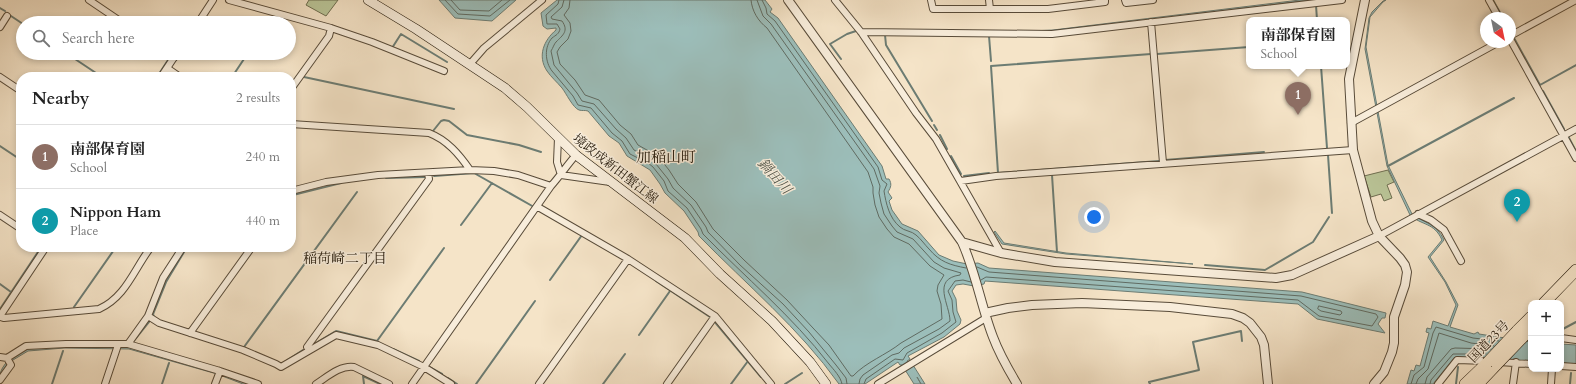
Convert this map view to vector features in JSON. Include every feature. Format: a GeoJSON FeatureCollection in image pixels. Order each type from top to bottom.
{"type":"FeatureCollection","features":[{"type":"Feature","properties":{"kind":"highway"},"geometry":{"type":"LineString","coordinates":[[1547,300],[1576,270]]}},
{"type":"Feature","properties":{"kind":"highway"},"geometry":{"type":"LineString","coordinates":[[1558,300],[1576,280]]}},
{"type":"Feature","properties":{"kind":"highway","name":"国道23号"},"geometry":{"type":"LineString","coordinates":[[1465,384],[1492,363],[1524,332]]}},
{"type":"Feature","properties":{"kind":"highway","name":"国道23号"},"geometry":{"type":"LineString","coordinates":[[1478,384],[1492,363]]}},
{"type":"Feature","properties":{"kind":"main road","name":"境政成新田蟹江線"},"geometry":{"type":"LineString","coordinates":[[368,0],[410,25],[504,88],[527,107],[576,155],[685,238],[720,274],[794,343],[826,384]]}},
{"type":"Feature","properties":{"kind":"street"},"geometry":{"type":"LineString","coordinates":[[89,0],[113,16]]}},
{"type":"Feature","properties":{"kind":"street"},"geometry":{"type":"LineString","coordinates":[[203,16],[213,0]]}},
{"type":"Feature","properties":{"kind":"street"},"geometry":{"type":"LineString","coordinates":[[229,0],[287,16]]}},
{"type":"Feature","properties":{"kind":"street"},"geometry":{"type":"LineString","coordinates":[[470,64],[484,48],[542,0]]}},
{"type":"Feature","properties":{"kind":"street"},"geometry":{"type":"LineString","coordinates":[[835,0],[861,32],[916,113],[936,139],[1001,253]]}},
{"type":"Feature","properties":{"kind":"street"},"geometry":{"type":"LineString","coordinates":[[931,0],[933,9],[1048,9],[1106,2],[1105,0]]}},
{"type":"Feature","properties":{"kind":"street"},"geometry":{"type":"LineString","coordinates":[[989,0],[990,9]]}},
{"type":"Feature","properties":{"kind":"street"},"geometry":{"type":"LineString","coordinates":[[1125,0],[1126,3],[1153,0]]}},
{"type":"Feature","properties":{"kind":"street"},"geometry":{"type":"LineString","coordinates":[[861,32],[1052,34],[1342,0]]}},
{"type":"Feature","properties":{"kind":"street"},"geometry":{"type":"LineString","coordinates":[[1489,0],[1496,12]]}},
{"type":"Feature","properties":{"kind":"street"},"geometry":{"type":"LineString","coordinates":[[1516,33],[1576,0]]}},
{"type":"Feature","properties":{"kind":"street"},"geometry":{"type":"LineString","coordinates":[[791,1],[962,242],[999,351],[1017,384]]}},
{"type":"Feature","properties":{"kind":"street"},"geometry":{"type":"LineString","coordinates":[[1367,1],[1349,79],[1353,150],[1372,221],[1379,236],[1400,258],[1405,265],[1407,272],[1405,286],[1394,317],[1394,343],[1392,352],[1379,382]]}},
{"type":"Feature","properties":{"kind":"street"},"geometry":{"type":"LineString","coordinates":[[0,27],[7,16]]}},
{"type":"Feature","properties":{"kind":"street"},"geometry":{"type":"LineString","coordinates":[[296,18],[331,28],[372,42],[444,72]]}},
{"type":"Feature","properties":{"kind":"street"},"geometry":{"type":"LineString","coordinates":[[1151,22],[1163,163]]}},
{"type":"Feature","properties":{"kind":"street"},"geometry":{"type":"LineString","coordinates":[[296,82],[329,36],[331,28]]}},
{"type":"Feature","properties":{"kind":"street"},"geometry":{"type":"LineString","coordinates":[[1351,123],[1488,48]]}},
{"type":"Feature","properties":{"kind":"street"},"geometry":{"type":"LineString","coordinates":[[1515,48],[1576,158]]}},
{"type":"Feature","properties":{"kind":"street"},"geometry":{"type":"LineString","coordinates":[[164,72],[173,60]]}},
{"type":"Feature","properties":{"kind":"street"},"geometry":{"type":"LineString","coordinates":[[167,68],[173,72]]}},
{"type":"Feature","properties":{"kind":"street"},"geometry":{"type":"LineString","coordinates":[[0,77],[16,88]]}},
{"type":"Feature","properties":{"kind":"street"},"geometry":{"type":"LineString","coordinates":[[296,124],[429,133],[439,137],[454,149],[470,170]]}},
{"type":"Feature","properties":{"kind":"street"},"geometry":{"type":"LineString","coordinates":[[962,242],[1001,253],[1055,262],[1276,278],[1285,277],[1298,273],[1379,236],[1576,128]]}},
{"type":"Feature","properties":{"kind":"street"},"geometry":{"type":"LineString","coordinates":[[558,138],[557,162],[561,175]]}},
{"type":"Feature","properties":{"kind":"street"},"geometry":{"type":"LineString","coordinates":[[961,181],[996,176],[1353,150]]}},
{"type":"Feature","properties":{"kind":"street"},"geometry":{"type":"LineString","coordinates":[[412,384],[538,207],[551,186],[576,155]]}},
{"type":"Feature","properties":{"kind":"street"},"geometry":{"type":"LineString","coordinates":[[296,190],[326,182],[378,175],[470,170],[494,171],[518,175],[551,186]]}},
{"type":"Feature","properties":{"kind":"street"},"geometry":{"type":"LineString","coordinates":[[309,350],[307,347],[428,179],[428,173]]}},
{"type":"Feature","properties":{"kind":"street"},"geometry":{"type":"LineString","coordinates":[[561,175],[612,183]]}},
{"type":"Feature","properties":{"kind":"street"},"geometry":{"type":"LineString","coordinates":[[538,207],[628,259],[715,316],[771,384]]}},
{"type":"Feature","properties":{"kind":"street"},"geometry":{"type":"LineString","coordinates":[[0,215],[16,226]]}},
{"type":"Feature","properties":{"kind":"street"},"geometry":{"type":"LineString","coordinates":[[1415,216],[1431,220],[1444,230],[1461,261]]}},
{"type":"Feature","properties":{"kind":"street"},"geometry":{"type":"LineString","coordinates":[[43,252],[0,316],[4,318],[99,309],[108,305],[125,289],[148,252]]}},
{"type":"Feature","properties":{"kind":"street"},"geometry":{"type":"LineString","coordinates":[[128,344],[148,316],[163,278],[179,252]]}},
{"type":"Feature","properties":{"kind":"street"},"geometry":{"type":"LineString","coordinates":[[190,333],[248,252]]}},
{"type":"Feature","properties":{"kind":"street"},"geometry":{"type":"LineString","coordinates":[[539,384],[628,259]]}},
{"type":"Feature","properties":{"kind":"street"},"geometry":{"type":"LineString","coordinates":[[878,384],[986,315],[1008,308],[1032,305],[1082,303],[1170,307],[1232,314],[1243,318],[1250,323],[1261,337],[1265,354],[1268,384]]}},
{"type":"Feature","properties":{"kind":"street"},"geometry":{"type":"LineString","coordinates":[[148,316],[159,323],[243,350],[276,364],[281,368],[336,334],[378,345],[424,367],[451,384]]}},
{"type":"Feature","properties":{"kind":"street"},"geometry":{"type":"LineString","coordinates":[[667,384],[715,316]]}},
{"type":"Feature","properties":{"kind":"street"},"geometry":{"type":"LineString","coordinates":[[1564,338],[1576,340]]}},
{"type":"Feature","properties":{"kind":"street"},"geometry":{"type":"LineString","coordinates":[[0,380],[11,365],[6,360],[26,346],[66,344],[117,347],[128,344],[258,384]]}},
{"type":"Feature","properties":{"kind":"street"},"geometry":{"type":"LineString","coordinates":[[105,384],[117,347]]}},
{"type":"Feature","properties":{"kind":"street"},"geometry":{"type":"LineString","coordinates":[[1438,384],[1457,360],[1528,364]]}},
{"type":"Feature","properties":{"kind":"street"},"geometry":{"type":"LineString","coordinates":[[1513,384],[1516,362]]}},
{"type":"Feature","properties":{"kind":"street"},"geometry":{"type":"LineString","coordinates":[[316,384],[340,369],[350,366],[389,384]]}},
{"type":"Feature","properties":{"kind":"street"},"geometry":{"type":"LineString","coordinates":[[1564,366],[1576,367]]}},
{"type":"Feature","properties":{"kind":"street"},"geometry":{"type":"LineString","coordinates":[[1551,384],[1552,372]]}},
{"type":"Feature","properties":{"kind":"street"},"geometry":{"type":"LineString","coordinates":[[215,384],[219,373]]}},
{"type":"Feature","properties":{"kind":"green space"},"geometry":{"type":"Polygon","coordinates":[[[309,0],[338,0],[326,16],[306,5],[309,0]]]}},
{"type":"Feature","properties":{"kind":"green space"},"geometry":{"type":"Polygon","coordinates":[[[1388,170],[1394,182],[1387,185],[1392,198],[1384,201],[1381,194],[1371,197],[1364,176],[1388,170]]]}},
{"type":"Feature","properties":{"kind":"water"},"geometry":{"type":"Polygon","coordinates":[[[439,0],[516,0],[492,21],[455,18],[439,0]]]}},
{"type":"Feature","properties":{"kind":"water","name":"鍋田川"},"geometry":{"type":"Polygon","coordinates":[[[557,0],[765,0],[772,9],[770,12],[778,18],[882,166],[886,179],[889,179],[891,182],[888,192],[892,198],[889,201],[892,210],[902,224],[918,231],[939,255],[953,261],[967,264],[978,263],[989,268],[1302,292],[1386,313],[1385,318],[1382,318],[1378,324],[1385,333],[1317,319],[1298,304],[985,281],[984,284],[974,286],[963,284],[956,285],[952,291],[956,299],[957,311],[961,320],[960,324],[944,337],[908,356],[910,359],[907,361],[911,368],[910,366],[913,365],[925,384],[914,384],[902,365],[898,362],[865,384],[839,384],[790,325],[699,236],[698,232],[684,211],[665,193],[650,170],[627,156],[619,143],[609,136],[588,111],[577,109],[549,73],[542,60],[542,54],[545,43],[556,28],[547,29],[543,26],[541,13],[557,0]]]}},
{"type":"Feature","properties":{"kind":"water"},"geometry":{"type":"Polygon","coordinates":[[[1310,0],[1053,31],[883,30],[1053,30],[1310,0]]]}},
{"type":"Feature","properties":{"kind":"water"},"geometry":{"type":"Polygon","coordinates":[[[1386,0],[1370,17],[1366,47],[1388,165],[1412,214],[1434,227],[1441,234],[1444,240],[1430,257],[1446,282],[1458,305],[1450,327],[1474,334],[1478,332],[1479,334],[1528,342],[1528,361],[1455,357],[1433,384],[1407,384],[1411,370],[1414,371],[1416,365],[1420,366],[1429,333],[1426,332],[1427,328],[1431,329],[1433,321],[1448,326],[1456,305],[1445,282],[1428,257],[1442,240],[1439,234],[1432,227],[1410,215],[1387,166],[1365,49],[1369,18],[1372,12],[1386,0]]]}},
{"type":"Feature","properties":{"kind":"water"},"geometry":{"type":"Polygon","coordinates":[[[995,231],[1004,243],[1066,253],[1193,264],[1066,254],[1002,244],[994,232],[995,231]]]}},
{"type":"Feature","properties":{"kind":"water"},"geometry":{"type":"Polygon","coordinates":[[[1564,344],[1576,345],[1576,364],[1564,363],[1564,344]]]}},
{"type":"Feature","properties":{"kind":"water"},"geometry":{"type":"Polygon","coordinates":[[[33,347],[130,347],[208,369],[252,384],[243,384],[217,374],[129,349],[64,348],[28,351],[8,363],[0,376],[2,368],[5,364],[21,351],[33,347]]]}},
{"type":"Feature","properties":{"kind":"waterway"},"geometry":{"type":"LineString","coordinates":[[1493,0],[1500,12]]}},
{"type":"Feature","properties":{"kind":"waterway"},"geometry":{"type":"LineString","coordinates":[[1316,5],[1317,17]]}},
{"type":"Feature","properties":{"kind":"waterway"},"geometry":{"type":"LineString","coordinates":[[0,8],[5,11]]}},
{"type":"Feature","properties":{"kind":"waterway"},"geometry":{"type":"LineString","coordinates":[[11,16],[16,19]]}},
{"type":"Feature","properties":{"kind":"waterway"},"geometry":{"type":"LineString","coordinates":[[841,59],[830,44],[847,34],[856,31]]}},
{"type":"Feature","properties":{"kind":"waterway"},"geometry":{"type":"LineString","coordinates":[[392,48],[401,34],[447,62]]}},
{"type":"Feature","properties":{"kind":"waterway"},"geometry":{"type":"LineString","coordinates":[[885,35],[886,45],[932,121]]}},
{"type":"Feature","properties":{"kind":"waterway"},"geometry":{"type":"LineString","coordinates":[[989,36],[991,61]]}},
{"type":"Feature","properties":{"kind":"waterway"},"geometry":{"type":"LineString","coordinates":[[1516,42],[1540,85],[1576,65]]}},
{"type":"Feature","properties":{"kind":"waterway"},"geometry":{"type":"LineString","coordinates":[[1157,54],[1246,47]]}},
{"type":"Feature","properties":{"kind":"waterway"},"geometry":{"type":"LineString","coordinates":[[1151,54],[991,66],[998,173],[1159,161]]}},
{"type":"Feature","properties":{"kind":"waterway"},"geometry":{"type":"LineString","coordinates":[[76,60],[94,72]]}},
{"type":"Feature","properties":{"kind":"waterway"},"geometry":{"type":"LineString","coordinates":[[160,72],[168,60]]}},
{"type":"Feature","properties":{"kind":"waterway"},"geometry":{"type":"LineString","coordinates":[[235,72],[243,60]]}},
{"type":"Feature","properties":{"kind":"waterway"},"geometry":{"type":"LineString","coordinates":[[1321,69],[1327,148]]}},
{"type":"Feature","properties":{"kind":"waterway"},"geometry":{"type":"LineString","coordinates":[[304,77],[454,109]]}},
{"type":"Feature","properties":{"kind":"waterway"},"geometry":{"type":"LineString","coordinates":[[1543,91],[1564,129]]}},
{"type":"Feature","properties":{"kind":"waterway"},"geometry":{"type":"LineString","coordinates":[[1388,166],[1514,98]]}},
{"type":"Feature","properties":{"kind":"waterway"},"geometry":{"type":"LineString","coordinates":[[433,131],[441,121],[444,120],[449,121],[467,135],[519,145],[541,152]]}},
{"type":"Feature","properties":{"kind":"waterway"},"geometry":{"type":"LineString","coordinates":[[934,125],[937,130]]}},
{"type":"Feature","properties":{"kind":"waterway"},"geometry":{"type":"LineString","coordinates":[[940,135],[947,149]]}},
{"type":"Feature","properties":{"kind":"waterway"},"geometry":{"type":"LineString","coordinates":[[1568,136],[1576,151]]}},
{"type":"Feature","properties":{"kind":"waterway"},"geometry":{"type":"LineString","coordinates":[[0,146],[16,157]]}},
{"type":"Feature","properties":{"kind":"waterway"},"geometry":{"type":"LineString","coordinates":[[1165,160],[1264,152]]}},
{"type":"Feature","properties":{"kind":"waterway"},"geometry":{"type":"LineString","coordinates":[[1328,155],[1332,213]]}},
{"type":"Feature","properties":{"kind":"waterway"},"geometry":{"type":"LineString","coordinates":[[951,156],[961,174]]}},
{"type":"Feature","properties":{"kind":"waterway"},"geometry":{"type":"LineString","coordinates":[[434,176],[474,173],[534,207]]}},
{"type":"Feature","properties":{"kind":"waterway"},"geometry":{"type":"LineString","coordinates":[[964,176],[989,173]]}},
{"type":"Feature","properties":{"kind":"waterway"},"geometry":{"type":"LineString","coordinates":[[1052,175],[1057,252]]}},
{"type":"Feature","properties":{"kind":"waterway"},"geometry":{"type":"LineString","coordinates":[[386,178],[425,177]]}},
{"type":"Feature","properties":{"kind":"waterway"},"geometry":{"type":"LineString","coordinates":[[296,194],[341,183]]}},
{"type":"Feature","properties":{"kind":"waterway"},"geometry":{"type":"LineString","coordinates":[[461,225],[492,183]]}},
{"type":"Feature","properties":{"kind":"waterway"},"geometry":{"type":"LineString","coordinates":[[244,347],[357,192]]}},
{"type":"Feature","properties":{"kind":"waterway"},"geometry":{"type":"LineString","coordinates":[[1205,265],[1265,270],[1313,242],[1329,217]]}},
{"type":"Feature","properties":{"kind":"waterway"},"geometry":{"type":"LineString","coordinates":[[550,280],[582,235]]}},
{"type":"Feature","properties":{"kind":"waterway"},"geometry":{"type":"LineString","coordinates":[[377,341],[444,248]]}},
{"type":"Feature","properties":{"kind":"waterway"},"geometry":{"type":"LineString","coordinates":[[0,309],[38,252]]}},
{"type":"Feature","properties":{"kind":"waterway"},"geometry":{"type":"LineString","coordinates":[[74,307],[112,252]]}},
{"type":"Feature","properties":{"kind":"waterway"},"geometry":{"type":"LineString","coordinates":[[154,317],[153,314],[166,282],[184,252]]}},
{"type":"Feature","properties":{"kind":"waterway"},"geometry":{"type":"LineString","coordinates":[[656,281],[710,317]]}},
{"type":"Feature","properties":{"kind":"waterway"},"geometry":{"type":"LineString","coordinates":[[0,284],[11,292]]}},
{"type":"Feature","properties":{"kind":"waterway"},"geometry":{"type":"LineString","coordinates":[[639,335],[670,291]]}},
{"type":"Feature","properties":{"kind":"waterway"},"geometry":{"type":"LineString","coordinates":[[476,384],[535,301]]}},
{"type":"Feature","properties":{"kind":"waterway"},"geometry":{"type":"LineString","coordinates":[[714,321],[761,377]]}},
{"type":"Feature","properties":{"kind":"waterway"},"geometry":{"type":"LineString","coordinates":[[133,342],[149,322]]}},
{"type":"Feature","properties":{"kind":"waterway"},"geometry":{"type":"LineString","coordinates":[[1564,328],[1576,322]]}},
{"type":"Feature","properties":{"kind":"waterway"},"geometry":{"type":"LineString","coordinates":[[316,343],[336,331],[377,341]]}},
{"type":"Feature","properties":{"kind":"waterway"},"geometry":{"type":"LineString","coordinates":[[1150,384],[1149,382],[1199,370],[1193,342],[1241,331],[1242,341]]}},
{"type":"Feature","properties":{"kind":"waterway"},"geometry":{"type":"LineString","coordinates":[[393,349],[419,361]]}},
{"type":"Feature","properties":{"kind":"waterway"},"geometry":{"type":"LineString","coordinates":[[279,363],[283,363],[303,350]]}},
{"type":"Feature","properties":{"kind":"waterway"},"geometry":{"type":"LineString","coordinates":[[52,384],[63,351]]}},
{"type":"Feature","properties":{"kind":"waterway"},"geometry":{"type":"LineString","coordinates":[[603,384],[625,354]]}},
{"type":"Feature","properties":{"kind":"waterway"},"geometry":{"type":"LineString","coordinates":[[731,384],[748,361]]}},
{"type":"Feature","properties":{"kind":"waterway"},"geometry":{"type":"LineString","coordinates":[[162,384],[169,363]]}},
{"type":"Feature","properties":{"kind":"waterway"},"geometry":{"type":"LineString","coordinates":[[429,367],[442,374]]}},
{"type":"Feature","properties":{"kind":"waterway"},"geometry":{"type":"LineString","coordinates":[[1456,384],[1458,367]]}},
{"type":"Feature","properties":{"kind":"waterway"},"geometry":{"type":"LineString","coordinates":[[785,384],[802,373]]}},
{"type":"Feature","properties":{"kind":"waterway"},"geometry":{"type":"LineString","coordinates":[[1570,384],[1571,373]]}},
{"type":"Feature","properties":{"kind":"waterway"},"geometry":{"type":"LineString","coordinates":[[363,376],[380,384]]}},
{"type":"Feature","properties":{"kind":"waterway"},"geometry":{"type":"LineString","coordinates":[[363,376],[364,384]]}},
{"type":"Feature","properties":{"kind":"waterway"},"geometry":{"type":"LineString","coordinates":[[448,378],[457,384]]}},
{"type":"Feature","properties":{"kind":"place","name":"南部保育園"},"geometry":{"type":"Point","coordinates":[1298,115]}},
{"type":"Feature","properties":{"kind":"place","name":"Nippon Ham"},"geometry":{"type":"Point","coordinates":[1517,222]}},
{"type":"Feature","properties":{"kind":"district","name":"加稲山町"},"geometry":{"type":"Point","coordinates":[666,157]}},
{"type":"Feature","properties":{"kind":"district","name":"稲荷崎二丁目"},"geometry":{"type":"Point","coordinates":[345,258]}}]}
